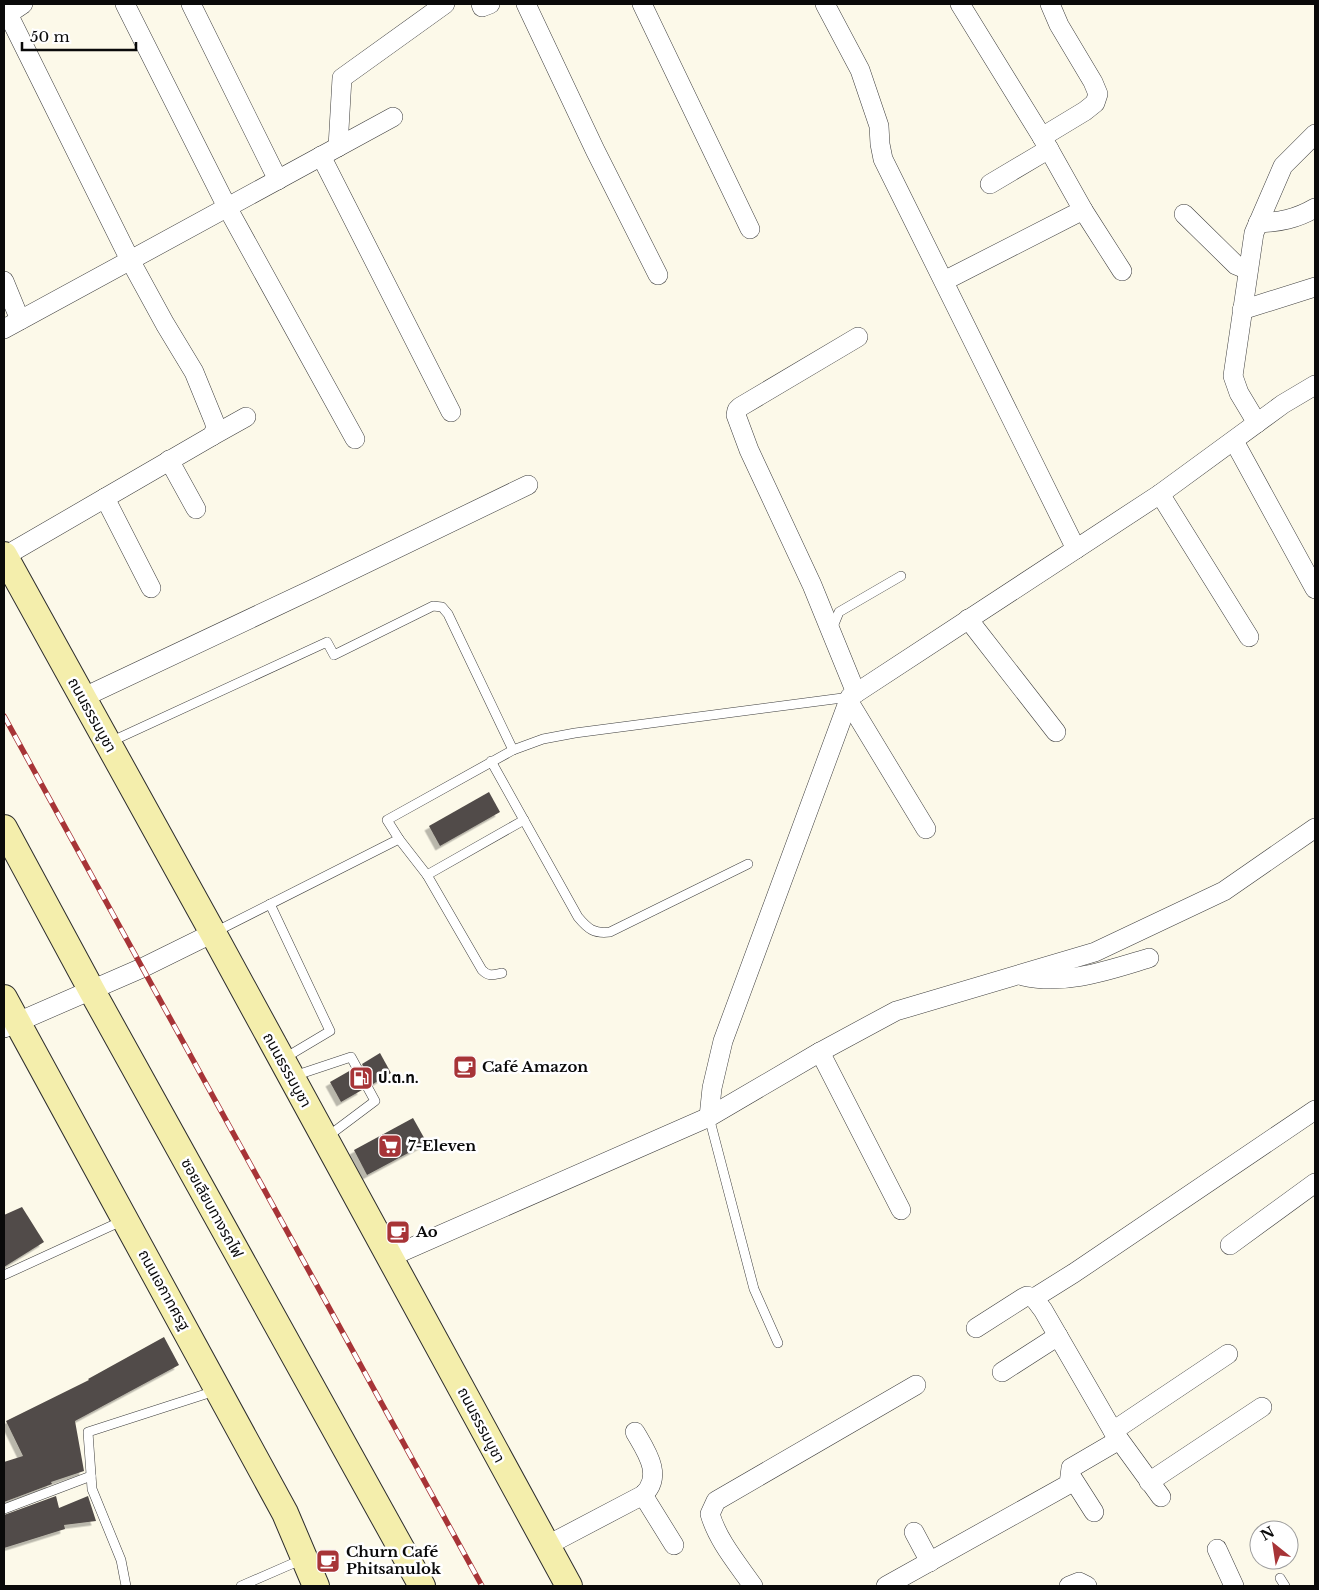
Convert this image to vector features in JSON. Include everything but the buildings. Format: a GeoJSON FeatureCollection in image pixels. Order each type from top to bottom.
{"type":"FeatureCollection","features":[{"type":"Feature","properties":{"kind":"main road","name":"ถนนธรรมบูชา"},"geometry":{"type":"LineString","coordinates":[[4,555],[287,1068],[569,1586]]}},
{"type":"Feature","properties":{"kind":"main road","name":"ซอยเลียบทางรถไฟ"},"geometry":{"type":"LineString","coordinates":[[4,828],[92,991],[422,1586]]}},
{"type":"Feature","properties":{"kind":"main road","name":"ถนนเอกาทศรฐ"},"geometry":{"type":"LineString","coordinates":[[4,998],[10,1025],[125,1219],[219,1390],[285,1512],[316,1586]]}},
{"type":"Feature","properties":{"kind":"street"},"geometry":{"type":"LineString","coordinates":[[24,4],[6,15],[130,260],[194,372],[216,428],[212,436]]}},
{"type":"Feature","properties":{"kind":"street"},"geometry":{"type":"LineString","coordinates":[[125,4],[227,207],[355,440]]}},
{"type":"Feature","properties":{"kind":"street"},"geometry":{"type":"LineString","coordinates":[[191,4],[278,180]]}},
{"type":"Feature","properties":{"kind":"street"},"geometry":{"type":"LineString","coordinates":[[338,147],[342,78],[445,4]]}},
{"type":"Feature","properties":{"kind":"street"},"geometry":{"type":"LineString","coordinates":[[481,4],[482,7],[490,4]]}},
{"type":"Feature","properties":{"kind":"street"},"geometry":{"type":"LineString","coordinates":[[526,4],[595,150],[658,275]]}},
{"type":"Feature","properties":{"kind":"street"},"geometry":{"type":"LineString","coordinates":[[642,4],[750,229]]}},
{"type":"Feature","properties":{"kind":"street"},"geometry":{"type":"LineString","coordinates":[[825,4],[860,70],[879,126],[883,159],[1076,549]]}},
{"type":"Feature","properties":{"kind":"street"},"geometry":{"type":"LineString","coordinates":[[960,4],[1046,143],[1083,210],[1122,271]]}},
{"type":"Feature","properties":{"kind":"street"},"geometry":{"type":"LineString","coordinates":[[990,184],[1096,103],[1098,94],[1093,82],[1059,25],[1050,4]]}},
{"type":"Feature","properties":{"kind":"street"},"geometry":{"type":"LineString","coordinates":[[4,281],[12,324],[394,117]]}},
{"type":"Feature","properties":{"kind":"street"},"geometry":{"type":"LineString","coordinates":[[1256,423],[1239,393],[1233,376],[1254,233],[1283,166],[1315,134]]}},
{"type":"Feature","properties":{"kind":"street"},"geometry":{"type":"LineString","coordinates":[[321,156],[451,412]]}},
{"type":"Feature","properties":{"kind":"street"},"geometry":{"type":"LineString","coordinates":[[1258,223],[1290,220],[1315,208]]}},
{"type":"Feature","properties":{"kind":"street"},"geometry":{"type":"LineString","coordinates":[[944,281],[1083,210]]}},
{"type":"Feature","properties":{"kind":"street"},"geometry":{"type":"LineString","coordinates":[[1184,214],[1236,265],[1248,270]]}},
{"type":"Feature","properties":{"kind":"street"},"geometry":{"type":"LineString","coordinates":[[1242,310],[1315,287]]}},
{"type":"Feature","properties":{"kind":"street"},"geometry":{"type":"LineString","coordinates":[[858,337],[740,407],[736,415],[749,450],[812,585],[831,632],[852,697],[926,829]]}},
{"type":"Feature","properties":{"kind":"street"},"geometry":{"type":"LineString","coordinates":[[709,1117],[712,1088],[723,1041],[852,697],[1160,494],[1283,404],[1315,385]]}},
{"type":"Feature","properties":{"kind":"street"},"geometry":{"type":"LineString","coordinates":[[4,555],[246,417]]}},
{"type":"Feature","properties":{"kind":"street"},"geometry":{"type":"LineString","coordinates":[[1234,441],[1315,589]]}},
{"type":"Feature","properties":{"kind":"street"},"geometry":{"type":"LineString","coordinates":[[169,460],[196,509]]}},
{"type":"Feature","properties":{"kind":"street"},"geometry":{"type":"LineString","coordinates":[[82,698],[304,594],[528,485]]}},
{"type":"Feature","properties":{"kind":"street"},"geometry":{"type":"LineString","coordinates":[[1160,494],[1249,637]]}},
{"type":"Feature","properties":{"kind":"street"},"geometry":{"type":"LineString","coordinates":[[105,498],[151,588]]}},
{"type":"Feature","properties":{"kind":"street"},"geometry":{"type":"LineString","coordinates":[[968,619],[1056,732]]}},
{"type":"Feature","properties":{"kind":"street"},"geometry":{"type":"LineString","coordinates":[[390,1257],[709,1117],[820,1052],[896,1011],[1095,952],[1224,891],[1315,828]]}},
{"type":"Feature","properties":{"kind":"street"},"geometry":{"type":"LineString","coordinates":[[10,1025],[92,991],[213,933]]}},
{"type":"Feature","properties":{"kind":"street"},"geometry":{"type":"LineString","coordinates":[[1017,975],[1035,979],[1054,980],[1105,971],[1149,958]]}},
{"type":"Feature","properties":{"kind":"street"},"geometry":{"type":"LineString","coordinates":[[820,1052],[901,1210]]}},
{"type":"Feature","properties":{"kind":"street"},"geometry":{"type":"LineString","coordinates":[[1034,1298],[1315,1110]]}},
{"type":"Feature","properties":{"kind":"street"},"geometry":{"type":"LineString","coordinates":[[1230,1244],[1315,1183]]}},
{"type":"Feature","properties":{"kind":"street"},"geometry":{"type":"LineString","coordinates":[[976,1328],[1027,1296],[1034,1298],[1116,1436],[1148,1482],[1161,1497]]}},
{"type":"Feature","properties":{"kind":"street"},"geometry":{"type":"LineString","coordinates":[[1002,1372],[1058,1336]]}},
{"type":"Feature","properties":{"kind":"street"},"geometry":{"type":"LineString","coordinates":[[886,1586],[1070,1484],[1071,1468],[1228,1354]]}},
{"type":"Feature","properties":{"kind":"street"},"geometry":{"type":"LineString","coordinates":[[752,1586],[718,1536],[712,1523],[710,1514],[716,1501],[916,1385]]}},
{"type":"Feature","properties":{"kind":"street"},"geometry":{"type":"LineString","coordinates":[[1148,1482],[1262,1408]]}},
{"type":"Feature","properties":{"kind":"street"},"geometry":{"type":"LineString","coordinates":[[546,1546],[643,1495],[652,1486],[653,1470],[649,1456],[635,1432]]}},
{"type":"Feature","properties":{"kind":"street"},"geometry":{"type":"LineString","coordinates":[[1071,1476],[1094,1512]]}},
{"type":"Feature","properties":{"kind":"street"},"geometry":{"type":"LineString","coordinates":[[643,1495],[674,1545]]}},
{"type":"Feature","properties":{"kind":"street"},"geometry":{"type":"LineString","coordinates":[[914,1532],[930,1562]]}},
{"type":"Feature","properties":{"kind":"street"},"geometry":{"type":"LineString","coordinates":[[1216,1549],[1234,1586]]}},
{"type":"Feature","properties":{"kind":"street"},"geometry":{"type":"LineString","coordinates":[[1069,1586],[1079,1582],[1087,1586]]}},
{"type":"Feature","properties":{"kind":"lane"},"geometry":{"type":"LineString","coordinates":[[831,632],[839,612],[901,576]]}},
{"type":"Feature","properties":{"kind":"lane"},"geometry":{"type":"LineString","coordinates":[[107,744],[327,642],[334,655],[433,606],[442,607],[448,614],[513,750]]}},
{"type":"Feature","properties":{"kind":"lane"},"geometry":{"type":"LineString","coordinates":[[502,973],[491,976],[482,970],[426,875],[399,839],[388,820],[491,761],[513,750],[543,740],[575,733],[852,697]]}},
{"type":"Feature","properties":{"kind":"lane"},"geometry":{"type":"LineString","coordinates":[[491,761],[578,917],[594,933],[610,932],[748,864]]}},
{"type":"Feature","properties":{"kind":"lane"},"geometry":{"type":"LineString","coordinates":[[426,875],[524,820]]}},
{"type":"Feature","properties":{"kind":"lane"},"geometry":{"type":"LineString","coordinates":[[213,933],[399,839]]}},
{"type":"Feature","properties":{"kind":"lane"},"geometry":{"type":"LineString","coordinates":[[270,904],[330,1031],[287,1068]]}},
{"type":"Feature","properties":{"kind":"lane"},"geometry":{"type":"LineString","coordinates":[[287,1068],[351,1058],[375,1101],[325,1139]]}},
{"type":"Feature","properties":{"kind":"lane"},"geometry":{"type":"LineString","coordinates":[[709,1117],[754,1289],[778,1343]]}},
{"type":"Feature","properties":{"kind":"lane"},"geometry":{"type":"LineString","coordinates":[[4,1275],[125,1219]]}},
{"type":"Feature","properties":{"kind":"lane"},"geometry":{"type":"LineString","coordinates":[[126,1586],[121,1560],[92,1489],[88,1432],[219,1390]]}},
{"type":"Feature","properties":{"kind":"lane"},"geometry":{"type":"LineString","coordinates":[[4,1509],[91,1476]]}},
{"type":"Feature","properties":{"kind":"lane"},"geometry":{"type":"LineString","coordinates":[[241,1586],[304,1558]]}},
{"type":"Feature","properties":{"kind":"railway"},"geometry":{"type":"LineString","coordinates":[[4,716],[482,1586]]}},
{"type":"Feature","properties":{"kind":"place","name":"Café Amazon"},"geometry":{"type":"Point","coordinates":[465,1067]}},
{"type":"Feature","properties":{"kind":"place","name":"ป.ต.ท."},"geometry":{"type":"Point","coordinates":[361,1078]}},
{"type":"Feature","properties":{"kind":"place","name":"7-Eleven"},"geometry":{"type":"Point","coordinates":[390,1146]}},
{"type":"Feature","properties":{"kind":"place","name":"Ao"},"geometry":{"type":"Point","coordinates":[398,1232]}},
{"type":"Feature","properties":{"kind":"place","name":"Churn Café Phitsanulok"},"geometry":{"type":"Point","coordinates":[328,1561]}}]}
